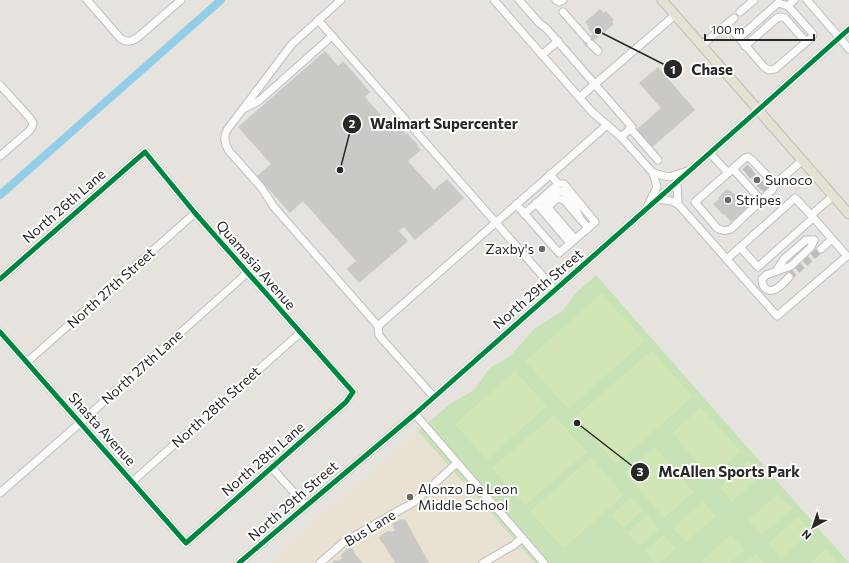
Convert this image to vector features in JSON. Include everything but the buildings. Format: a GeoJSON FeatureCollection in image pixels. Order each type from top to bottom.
{"type":"FeatureCollection","features":[{"type":"Feature","properties":{"kind":"main road"},"geometry":{"type":"LineString","coordinates":[[662,0],[833,196],[847,208]]}},
{"type":"Feature","properties":{"kind":"street"},"geometry":{"type":"LineString","coordinates":[[86,0],[121,39],[129,42],[134,41],[181,0]]}},
{"type":"Feature","properties":{"kind":"street"},"geometry":{"type":"LineString","coordinates":[[341,0],[292,44],[227,130],[224,139],[229,151],[261,187],[274,207],[378,326],[379,335],[382,339],[434,397]]}},
{"type":"Feature","properties":{"kind":"street"},"geometry":{"type":"LineString","coordinates":[[494,0],[592,112],[620,137],[653,173],[656,187],[647,208]]}},
{"type":"Feature","properties":{"kind":"street"},"geometry":{"type":"LineString","coordinates":[[518,0],[558,41],[632,127],[630,128],[658,160]]}},
{"type":"Feature","properties":{"kind":"street"},"geometry":{"type":"LineString","coordinates":[[556,0],[559,2],[563,0]]}},
{"type":"Feature","properties":{"kind":"street"},"geometry":{"type":"LineString","coordinates":[[740,12],[754,0]]}},
{"type":"Feature","properties":{"kind":"street"},"geometry":{"type":"LineString","coordinates":[[788,6],[794,0]]}},
{"type":"Feature","properties":{"kind":"street"},"geometry":{"type":"LineString","coordinates":[[807,0],[849,49]]}},
{"type":"Feature","properties":{"kind":"street"},"geometry":{"type":"LineString","coordinates":[[727,24],[739,38],[746,46],[764,67],[770,70],[775,69],[812,37],[813,34],[788,6],[777,2],[739,38]]}},
{"type":"Feature","properties":{"kind":"street"},"geometry":{"type":"LineString","coordinates":[[563,12],[598,51]]}},
{"type":"Feature","properties":{"kind":"street"},"geometry":{"type":"LineString","coordinates":[[580,97],[675,15]]}},
{"type":"Feature","properties":{"kind":"street"},"geometry":{"type":"LineString","coordinates":[[746,46],[777,18],[781,17],[785,18],[806,42]]}},
{"type":"Feature","properties":{"kind":"street"},"geometry":{"type":"LineString","coordinates":[[702,45],[734,18]]}},
{"type":"Feature","properties":{"kind":"street"},"geometry":{"type":"LineString","coordinates":[[318,20],[555,290]]}},
{"type":"Feature","properties":{"kind":"street","name":"North 29th Street"},"geometry":{"type":"LineString","coordinates":[[240,563],[415,414],[849,29]]}},
{"type":"Feature","properties":{"kind":"street"},"geometry":{"type":"LineString","coordinates":[[243,109],[260,100],[332,36]]}},
{"type":"Feature","properties":{"kind":"street"},"geometry":{"type":"LineString","coordinates":[[542,55],[558,41]]}},
{"type":"Feature","properties":{"kind":"street"},"geometry":{"type":"LineString","coordinates":[[0,85],[30,117],[33,123],[32,127],[28,131],[0,156]]}},
{"type":"Feature","properties":{"kind":"street"},"geometry":{"type":"LineString","coordinates":[[378,326],[607,125]]}},
{"type":"Feature","properties":{"kind":"street"},"geometry":{"type":"LineString","coordinates":[[620,137],[630,128]]}},
{"type":"Feature","properties":{"kind":"street","name":"Quamasia Avenue"},"geometry":{"type":"LineString","coordinates":[[145,152],[195,213],[353,392]]}},
{"type":"Feature","properties":{"kind":"street","name":"North 26th Lane"},"geometry":{"type":"LineString","coordinates":[[0,279],[145,152]]}},
{"type":"Feature","properties":{"kind":"street"},"geometry":{"type":"LineString","coordinates":[[710,153],[730,171],[752,174],[764,188]]}},
{"type":"Feature","properties":{"kind":"street"},"geometry":{"type":"LineString","coordinates":[[764,188],[752,174],[748,157],[695,202],[718,228],[726,231],[731,229],[759,204],[764,188],[803,160]]}},
{"type":"Feature","properties":{"kind":"street"},"geometry":{"type":"LineString","coordinates":[[653,173],[669,177],[692,169]]}},
{"type":"Feature","properties":{"kind":"street"},"geometry":{"type":"LineString","coordinates":[[550,174],[558,184]]}},
{"type":"Feature","properties":{"kind":"street"},"geometry":{"type":"LineString","coordinates":[[677,182],[678,204]]}},
{"type":"Feature","properties":{"kind":"street"},"geometry":{"type":"LineString","coordinates":[[516,204],[524,214],[558,253],[595,222],[564,184],[558,184],[524,214]]}},
{"type":"Feature","properties":{"kind":"street"},"geometry":{"type":"LineString","coordinates":[[740,247],[758,267],[833,196]]}},
{"type":"Feature","properties":{"kind":"street"},"geometry":{"type":"LineString","coordinates":[[573,241],[548,207],[556,198],[565,200],[588,228]]}},
{"type":"Feature","properties":{"kind":"street"},"geometry":{"type":"LineString","coordinates":[[658,199],[678,204],[777,316],[847,256],[795,198],[727,259]]}},
{"type":"Feature","properties":{"kind":"street"},"geometry":{"type":"LineString","coordinates":[[536,203],[573,241]]}},
{"type":"Feature","properties":{"kind":"street","name":"North 27th Street"},"geometry":{"type":"LineString","coordinates":[[27,362],[195,213]]}},
{"type":"Feature","properties":{"kind":"street"},"geometry":{"type":"LineString","coordinates":[[789,278],[776,289],[770,291],[762,285],[762,279],[766,275],[777,270],[824,230]]}},
{"type":"Feature","properties":{"kind":"street"},"geometry":{"type":"LineString","coordinates":[[821,249],[832,240]]}},
{"type":"Feature","properties":{"kind":"street","name":"North 27th Lane"},"geometry":{"type":"LineString","coordinates":[[0,493],[247,273]]}},
{"type":"Feature","properties":{"kind":"street","name":"Shasta Avenue"},"geometry":{"type":"LineString","coordinates":[[0,332],[186,542]]}},
{"type":"Feature","properties":{"kind":"street","name":"North 28th Street"},"geometry":{"type":"LineString","coordinates":[[133,481],[300,333]]}},
{"type":"Feature","properties":{"kind":"street","name":"North 28th Lane"},"geometry":{"type":"LineString","coordinates":[[186,542],[346,402],[353,392]]}},
{"type":"Feature","properties":{"kind":"street"},"geometry":{"type":"LineString","coordinates":[[415,414],[544,563]]}},
{"type":"Feature","properties":{"kind":"street","name":"Bus Lane"},"geometry":{"type":"LineString","coordinates":[[320,563],[344,542],[414,502],[457,463]]}},
{"type":"Feature","properties":{"kind":"street"},"geometry":{"type":"LineString","coordinates":[[272,468],[306,506]]}},
{"type":"Feature","properties":{"kind":"street"},"geometry":{"type":"LineString","coordinates":[[484,563],[514,545],[522,538]]}},
{"type":"Feature","properties":{"kind":"shaded area","name":"Alonzo De Leon Middle School"},"geometry":{"type":"Polygon","coordinates":[[[418,431],[535,563],[269,563],[418,431]]]}},
{"type":"Feature","properties":{"kind":"green space"},"geometry":{"type":"Polygon","coordinates":[[[596,275],[849,563],[535,563],[418,431],[451,403],[471,392],[491,367],[512,354],[535,328],[561,312],[575,294],[596,275]]]}},
{"type":"Feature","properties":{"kind":"green space"},"geometry":{"type":"Polygon","coordinates":[[[602,293],[645,341],[568,409],[525,361],[602,293]]]}},
{"type":"Feature","properties":{"kind":"green space"},"geometry":{"type":"Polygon","coordinates":[[[652,350],[693,397],[616,464],[575,417],[652,350]]]}},
{"type":"Feature","properties":{"kind":"green space"},"geometry":{"type":"Polygon","coordinates":[[[515,371],[547,406],[487,460],[455,424],[515,371]]]}},
{"type":"Feature","properties":{"kind":"green space"},"geometry":{"type":"Polygon","coordinates":[[[701,407],[741,451],[711,478],[672,433],[701,407]]]}},
{"type":"Feature","properties":{"kind":"green space"},"geometry":{"type":"Polygon","coordinates":[[[554,415],[587,452],[525,505],[492,468],[554,415]]]}},
{"type":"Feature","properties":{"kind":"green space"},"geometry":{"type":"Polygon","coordinates":[[[655,447],[694,492],[664,518],[625,473],[655,447]]]}},
{"type":"Feature","properties":{"kind":"green space"},"geometry":{"type":"Polygon","coordinates":[[[591,457],[624,495],[563,549],[530,511],[591,457]]]}},
{"type":"Feature","properties":{"kind":"green space"},"geometry":{"type":"Polygon","coordinates":[[[749,461],[762,476],[732,502],[719,487],[749,461]]]}},
{"type":"Feature","properties":{"kind":"green space"},"geometry":{"type":"Polygon","coordinates":[[[778,494],[792,509],[762,535],[748,520],[778,494]]]}},
{"type":"Feature","properties":{"kind":"green space"},"geometry":{"type":"Polygon","coordinates":[[[631,497],[643,510],[623,528],[611,515],[631,497]]]}},
{"type":"Feature","properties":{"kind":"green space"},"geometry":{"type":"Polygon","coordinates":[[[703,501],[716,516],[686,542],[673,528],[703,501]]]}},
{"type":"Feature","properties":{"kind":"green space"},"geometry":{"type":"Polygon","coordinates":[[[647,515],[659,529],[639,546],[627,533],[647,515]]]}},
{"type":"Feature","properties":{"kind":"green space"},"geometry":{"type":"Polygon","coordinates":[[[798,517],[811,532],[781,558],[768,543],[798,517]]]}},
{"type":"Feature","properties":{"kind":"green space"},"geometry":{"type":"Polygon","coordinates":[[[664,535],[676,549],[660,563],[655,563],[645,551],[664,535]]]}},
{"type":"Feature","properties":{"kind":"green space"},"geometry":{"type":"Polygon","coordinates":[[[731,535],[745,550],[730,563],[703,563],[701,561],[731,535]]]}},
{"type":"Feature","properties":{"kind":"green space"},"geometry":{"type":"Polygon","coordinates":[[[826,549],[838,563],[810,563],[826,549]]]}},
{"type":"Feature","properties":{"kind":"green space"},"geometry":{"type":"Polygon","coordinates":[[[756,553],[764,563],[745,563],[756,553]]]}},
{"type":"Feature","properties":{"kind":"waterway"},"geometry":{"type":"LineString","coordinates":[[0,195],[221,0]]}},
{"type":"Feature","properties":{"kind":"tunnel"},"geometry":{"type":"LineString","coordinates":[[745,172],[750,167]]}},
{"type":"Feature","properties":{"kind":"tunnel"},"geometry":{"type":"LineString","coordinates":[[748,176],[754,171]]}},
{"type":"Feature","properties":{"kind":"tunnel"},"geometry":{"type":"LineString","coordinates":[[754,182],[759,177]]}},
{"type":"Feature","properties":{"kind":"tunnel"},"geometry":{"type":"LineString","coordinates":[[759,188],[764,183]]}},
{"type":"Feature","properties":{"kind":"tunnel"},"geometry":{"type":"LineString","coordinates":[[763,191],[768,187]]}},
{"type":"Feature","properties":{"kind":"tunnel"},"geometry":{"type":"LineString","coordinates":[[789,277],[821,249]]}},
{"type":"Feature","properties":{"kind":"cycle path"},"geometry":{"type":"LineString","coordinates":[[239,563],[415,414],[849,29]]}},
{"type":"Feature","properties":{"kind":"cycle path"},"geometry":{"type":"LineString","coordinates":[[0,279],[145,152],[195,213],[353,392],[346,402],[186,543],[0,332]]}},
{"type":"Feature","properties":{"kind":"place","name":"Chase"},"geometry":{"type":"Point","coordinates":[598,31]}},
{"type":"Feature","properties":{"kind":"place","name":"Walmart Supercenter"},"geometry":{"type":"Point","coordinates":[340,170]}},
{"type":"Feature","properties":{"kind":"place","name":"Sunoco"},"geometry":{"type":"Point","coordinates":[757,180]}},
{"type":"Feature","properties":{"kind":"place","name":"Stripes"},"geometry":{"type":"Point","coordinates":[728,200]}},
{"type":"Feature","properties":{"kind":"place","name":"Zaxby's"},"geometry":{"type":"Point","coordinates":[542,249]}},
{"type":"Feature","properties":{"kind":"place","name":"McAllen Sports Park"},"geometry":{"type":"Point","coordinates":[577,423]}},
{"type":"Feature","properties":{"kind":"place","name":"Alonzo De Leon Middle School"},"geometry":{"type":"Point","coordinates":[410,497]}}]}
